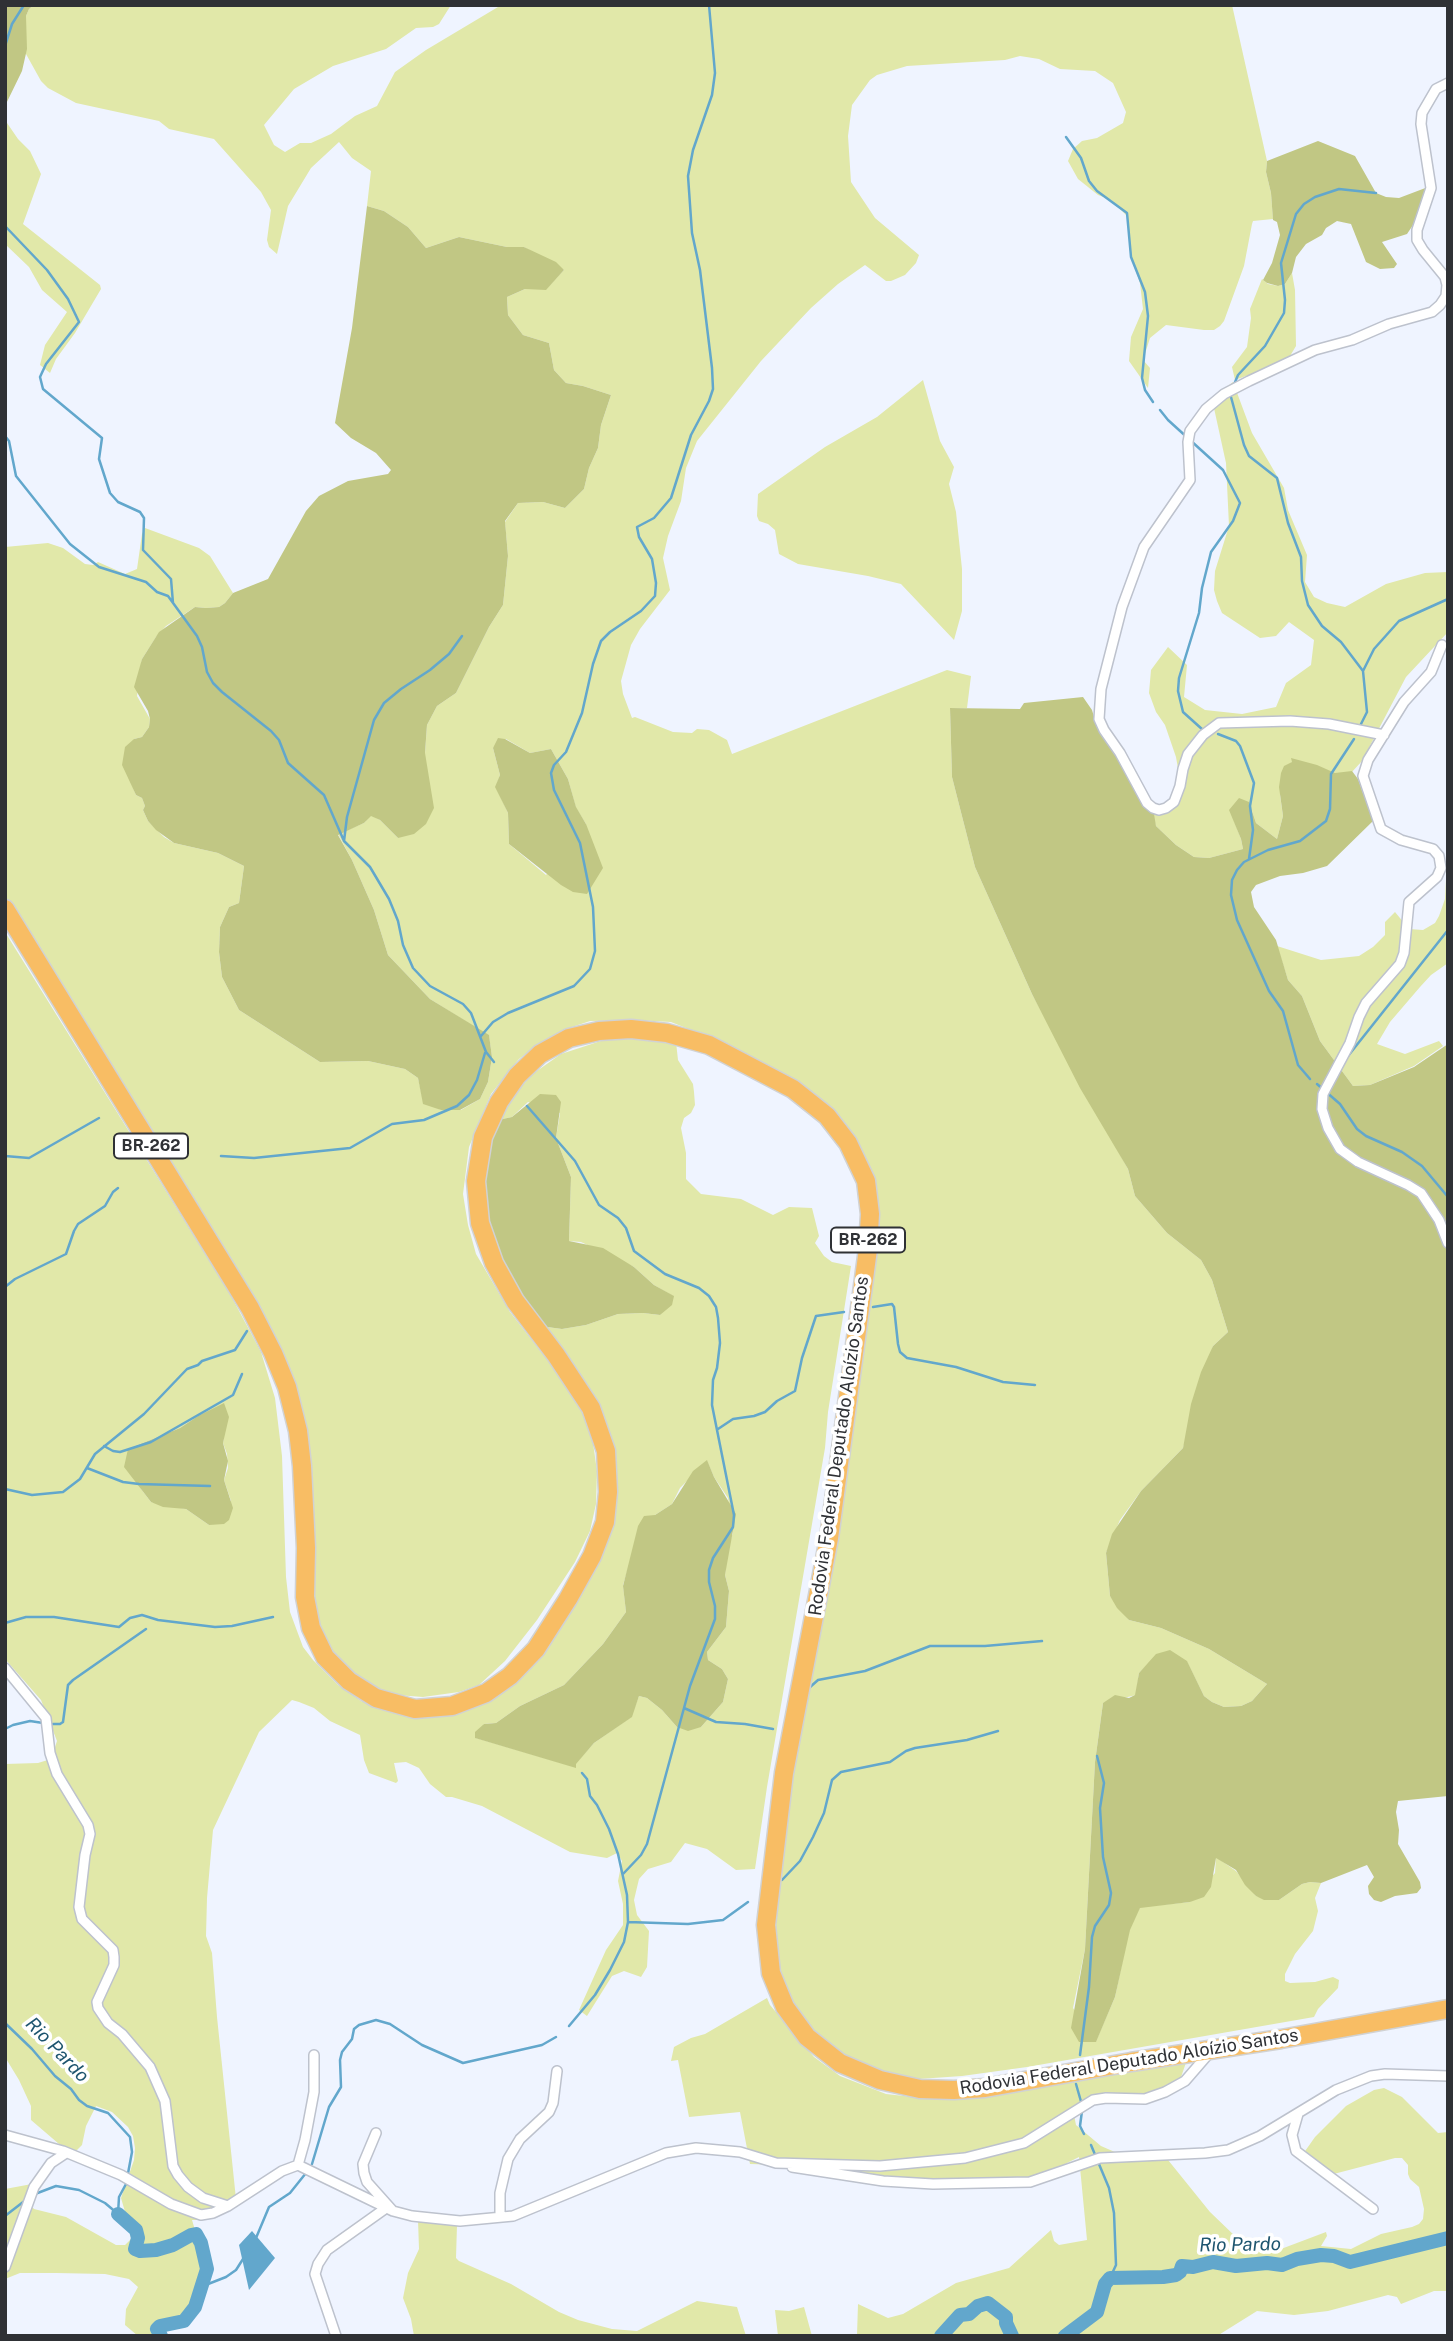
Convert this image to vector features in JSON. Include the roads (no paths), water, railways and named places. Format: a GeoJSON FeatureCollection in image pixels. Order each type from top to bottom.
{"type":"FeatureCollection","features":[{"type":"Feature","properties":{"kind":"highway","name":"Rodovia Federal Deputado Aloízio Santos"},"geometry":{"type":"LineString","coordinates":[[5,909],[250,1308],[273,1353],[287,1387],[298,1431],[305,1521],[305,1597],[311,1628],[325,1657],[349,1682],[376,1698],[415,1709],[452,1706],[486,1693],[510,1676],[536,1648],[568,1599],[592,1556],[605,1522],[608,1492],[606,1451],[591,1408],[515,1301],[494,1263],[480,1223],[476,1181],[483,1137],[499,1102],[517,1076],[540,1055],[569,1038],[599,1031],[631,1029],[667,1033],[709,1045],[793,1089],[827,1116],[848,1143],[866,1181],[870,1214],[868,1249],[828,1538],[784,1773],[766,1925],[771,1973],[785,2007],[807,2037],[840,2063],[880,2080],[920,2089],[954,2091],[985,2088],[1448,2009]]}},
{"type":"Feature","properties":{"kind":"street"},"geometry":{"type":"LineString","coordinates":[[1384,735],[1329,724],[1290,721],[1219,723],[1203,735],[1188,754],[1181,786],[1174,802],[1159,810],[1147,803],[1104,730],[1100,719],[1100,698],[1106,661],[1130,582],[1143,547],[1190,480],[1188,442],[1191,431],[1206,409],[1224,394],[1305,355],[1352,340],[1389,324],[1432,312],[1446,296],[1445,276],[1423,250],[1417,240],[1417,230],[1431,188],[1422,137],[1422,113],[1436,89],[1448,83]]}},
{"type":"Feature","properties":{"kind":"street"},"geometry":{"type":"LineString","coordinates":[[1442,645],[1431,672],[1404,702],[1391,727],[1368,760],[1363,776],[1381,829],[1390,835],[1433,849],[1439,856],[1441,868],[1437,877],[1409,902],[1404,953],[1400,964],[1363,1010],[1350,1043],[1323,1094],[1322,1110],[1340,1149],[1358,1162],[1408,1185],[1421,1194],[1435,1212],[1448,1243]]}},
{"type":"Feature","properties":{"kind":"street"},"geometry":{"type":"LineString","coordinates":[[5,1668],[46,1718],[50,1753],[57,1774],[88,1825],[90,1834],[79,1907],[82,1919],[113,1950],[114,1957],[114,1965],[97,2001],[98,2008],[108,2023],[122,2034],[150,2067],[165,2101],[173,2166],[178,2175],[203,2198],[228,2206]]}},
{"type":"Feature","properties":{"kind":"street"},"geometry":{"type":"LineString","coordinates":[[776,2163],[904,2165],[965,2158],[1012,2147],[1035,2137],[1093,2100],[1145,2099],[1165,2092],[1185,2081],[1212,2049]]}},
{"type":"Feature","properties":{"kind":"street"},"geometry":{"type":"LineString","coordinates":[[298,2165],[314,2092],[314,2055]]}},
{"type":"Feature","properties":{"kind":"street"},"geometry":{"type":"LineString","coordinates":[[499,2217],[500,2193],[508,2159],[520,2139],[549,2112],[553,2103],[557,2071]]}},
{"type":"Feature","properties":{"kind":"street"},"geometry":{"type":"LineString","coordinates":[[5,2135],[66,2153],[121,2175],[171,2204],[201,2215],[228,2206],[282,2171],[298,2165],[389,2210],[448,2220],[499,2217],[524,2212],[605,2176],[666,2153],[696,2148],[740,2152],[806,2171],[883,2181],[973,2185],[1022,2183],[1100,2158],[1228,2150],[1260,2136],[1336,2090],[1371,2076],[1448,2076]]}},
{"type":"Feature","properties":{"kind":"street"},"geometry":{"type":"LineString","coordinates":[[1298,2114],[1292,2134],[1296,2151],[1373,2209]]}},
{"type":"Feature","properties":{"kind":"street"},"geometry":{"type":"LineString","coordinates":[[376,2133],[363,2164],[364,2173],[367,2182],[389,2210]]}},
{"type":"Feature","properties":{"kind":"street"},"geometry":{"type":"LineString","coordinates":[[5,2267],[34,2187],[51,2163],[66,2153]]}},
{"type":"Feature","properties":{"kind":"street"},"geometry":{"type":"LineString","coordinates":[[336,2336],[315,2274],[317,2264],[327,2250],[389,2210]]}},
{"type":"Feature","properties":{"kind":"water"},"geometry":{"type":"Polygon","coordinates":[[[252,2231],[275,2258],[249,2290],[239,2245],[252,2231]]]}},
{"type":"Feature","properties":{"kind":"waterway"},"geometry":{"type":"LineString","coordinates":[[5,46],[12,24],[24,5]]}},
{"type":"Feature","properties":{"kind":"waterway"},"geometry":{"type":"LineString","coordinates":[[481,1036],[493,1022],[508,1013],[574,986],[590,969],[595,951],[593,907],[580,843],[554,790],[551,773],[554,765],[566,752],[582,713],[601,641],[641,611],[655,596],[652,559],[639,537],[637,527],[654,518],[671,498],[691,435],[713,389],[700,270],[692,233],[688,176],[693,150],[712,95],[715,73],[709,5]]}},
{"type":"Feature","properties":{"kind":"waterway"},"geometry":{"type":"LineString","coordinates":[[1066,137],[1081,158],[1089,181],[1097,191],[1127,213],[1131,257],[1145,292],[1148,316],[1142,378],[1145,390],[1153,402]]}},
{"type":"Feature","properties":{"kind":"waterway"},"geometry":{"type":"LineString","coordinates":[[1233,387],[1238,375],[1265,346],[1284,313],[1281,263],[1296,214],[1304,204],[1315,197],[1339,189],[1376,193]]}},
{"type":"Feature","properties":{"kind":"waterway"},"geometry":{"type":"LineString","coordinates":[[5,226],[47,270],[68,299],[79,322],[46,364],[40,377],[43,389],[102,438],[99,459],[110,493],[118,502],[140,512],[144,518],[143,550],[171,579],[173,603]]}},
{"type":"Feature","properties":{"kind":"waterway"},"geometry":{"type":"LineString","coordinates":[[1231,397],[1249,456],[1277,478],[1288,523],[1301,557],[1302,581],[1308,605],[1322,626],[1341,642],[1363,671]]}},
{"type":"Feature","properties":{"kind":"waterway"},"geometry":{"type":"LineString","coordinates":[[1160,410],[1223,470],[1240,503],[1233,521],[1211,552],[1199,613],[1179,678],[1178,691],[1183,712],[1203,730]]}},
{"type":"Feature","properties":{"kind":"waterway"},"geometry":{"type":"LineString","coordinates":[[5,436],[9,441],[16,476],[70,544],[99,567],[146,582],[157,592],[168,596],[197,636],[207,672],[213,683],[271,731],[279,740],[288,763],[324,795],[344,841],[370,867],[389,899],[413,968],[430,986],[463,1004],[471,1013],[486,1052],[494,1062]]}},
{"type":"Feature","properties":{"kind":"waterway"},"geometry":{"type":"LineString","coordinates":[[1359,728],[1367,712],[1363,671],[1374,649],[1399,621],[1448,599]]}},
{"type":"Feature","properties":{"kind":"waterway"},"geometry":{"type":"LineString","coordinates":[[344,841],[347,817],[374,720],[384,703],[449,654],[462,636]]}},
{"type":"Feature","properties":{"kind":"waterway"},"geometry":{"type":"LineString","coordinates":[[1218,734],[1236,741],[1240,746],[1254,783],[1250,806],[1253,830],[1249,859]]}},
{"type":"Feature","properties":{"kind":"waterway"},"geometry":{"type":"LineString","coordinates":[[1310,1079],[1298,1065],[1283,1011],[1269,991],[1237,920],[1231,895],[1232,880],[1244,862],[1268,850],[1300,841],[1326,821],[1330,809],[1331,774],[1354,739]]}},
{"type":"Feature","properties":{"kind":"waterway"},"geometry":{"type":"LineString","coordinates":[[1348,1056],[1448,930]]}},
{"type":"Feature","properties":{"kind":"waterway"},"geometry":{"type":"LineString","coordinates":[[221,1156],[254,1158],[350,1148],[392,1124],[424,1120],[457,1106],[469,1095],[477,1080],[485,1053]]}},
{"type":"Feature","properties":{"kind":"waterway"},"geometry":{"type":"LineString","coordinates":[[1317,1084],[1340,1104],[1357,1129],[1366,1136],[1402,1152],[1422,1166],[1448,1197]]}},
{"type":"Feature","properties":{"kind":"waterway"},"geometry":{"type":"LineString","coordinates":[[527,1106],[575,1161],[599,1205],[618,1218],[626,1228],[634,1251],[665,1274],[699,1288],[709,1296],[716,1307],[718,1318],[720,1343],[713,1380],[712,1405],[734,1515],[733,1527],[713,1558],[709,1570],[715,1619],[690,1686],[647,1844],[641,1855],[623,1874]]}},
{"type":"Feature","properties":{"kind":"waterway"},"geometry":{"type":"LineString","coordinates":[[5,1156],[29,1158],[99,1118]]}},
{"type":"Feature","properties":{"kind":"waterway"},"geometry":{"type":"LineString","coordinates":[[5,1287],[15,1279],[66,1254],[78,1224],[105,1206],[118,1188]]}},
{"type":"Feature","properties":{"kind":"waterway"},"geometry":{"type":"LineString","coordinates":[[873,1307],[892,1304],[900,1352],[907,1358],[956,1367],[1003,1382],[1035,1385]]}},
{"type":"Feature","properties":{"kind":"waterway"},"geometry":{"type":"LineString","coordinates":[[718,1429],[733,1419],[765,1412],[777,1401],[795,1391],[802,1358],[816,1316],[844,1312]]}},
{"type":"Feature","properties":{"kind":"waterway"},"geometry":{"type":"LineString","coordinates":[[5,1489],[32,1495],[63,1492],[80,1479],[95,1454],[144,1414],[187,1369],[235,1350],[247,1331]]}},
{"type":"Feature","properties":{"kind":"waterway"},"geometry":{"type":"LineString","coordinates":[[104,1446],[120,1452],[151,1442],[233,1395],[242,1374]]}},
{"type":"Feature","properties":{"kind":"waterway"},"geometry":{"type":"LineString","coordinates":[[87,1468],[123,1482],[210,1486]]}},
{"type":"Feature","properties":{"kind":"waterway"},"geometry":{"type":"LineString","coordinates":[[5,1623],[26,1617],[54,1617],[119,1627],[130,1618],[142,1615],[158,1620],[215,1627],[273,1617]]}},
{"type":"Feature","properties":{"kind":"waterway"},"geometry":{"type":"LineString","coordinates":[[53,1724],[63,1722],[68,1685],[146,1629]]}},
{"type":"Feature","properties":{"kind":"waterway"},"geometry":{"type":"LineString","coordinates":[[809,1688],[818,1680],[865,1671],[930,1646],[985,1646],[1042,1641]]}},
{"type":"Feature","properties":{"kind":"waterway"},"geometry":{"type":"LineString","coordinates":[[684,1708],[716,1722],[773,1729]]}},
{"type":"Feature","properties":{"kind":"waterway"},"geometry":{"type":"LineString","coordinates":[[5,1729],[30,1721],[43,1723]]}},
{"type":"Feature","properties":{"kind":"waterway"},"geometry":{"type":"LineString","coordinates":[[782,1880],[800,1861],[824,1813],[832,1780],[841,1772],[890,1762],[915,1748],[967,1740],[998,1731]]}},
{"type":"Feature","properties":{"kind":"waterway"},"geometry":{"type":"LineString","coordinates":[[1080,2055],[1092,1937],[1095,1926],[1109,1905],[1111,1893],[1103,1857],[1100,1808],[1104,1783],[1097,1756]]}},
{"type":"Feature","properties":{"kind":"waterway"},"geometry":{"type":"LineString","coordinates":[[569,2026],[595,1995],[610,1970],[624,1942],[628,1922],[627,1895],[618,1854],[609,1829],[590,1796],[587,1779],[582,1773]]}},
{"type":"Feature","properties":{"kind":"waterway"},"geometry":{"type":"LineString","coordinates":[[628,1922],[688,1924],[723,1920],[748,1902]]}},
{"type":"Feature","properties":{"kind":"waterway"},"geometry":{"type":"LineString","coordinates":[[312,2164],[329,2107],[341,2087],[342,2052],[359,2025],[376,2020],[390,2024],[422,2045],[463,2063],[542,2045],[556,2037]]}},
{"type":"Feature","properties":{"kind":"waterway","name":"Rio Pardo"},"geometry":{"type":"LineString","coordinates":[[5,2023],[79,2100],[87,2106],[108,2113],[130,2137],[132,2152],[126,2184],[119,2197],[118,2214]]}},
{"type":"Feature","properties":{"kind":"waterway"},"geometry":{"type":"LineString","coordinates":[[1076,2084],[1082,2105]]}},
{"type":"Feature","properties":{"kind":"waterway"},"geometry":{"type":"LineString","coordinates":[[1082,2111],[1080,2126],[1084,2134]]}},
{"type":"Feature","properties":{"kind":"waterway"},"geometry":{"type":"LineString","coordinates":[[1091,2145],[1109,2188],[1114,2213],[1116,2265],[1110,2278]]}},
{"type":"Feature","properties":{"kind":"waterway"},"geometry":{"type":"LineString","coordinates":[[256,2238],[269,2207],[290,2193],[306,2173]]}},
{"type":"Feature","properties":{"kind":"waterway"},"geometry":{"type":"LineString","coordinates":[[35,2194],[56,2186],[79,2190],[105,2203],[118,2214]]}},
{"type":"Feature","properties":{"kind":"waterway"},"geometry":{"type":"LineString","coordinates":[[5,2216],[27,2199]]}},
{"type":"Feature","properties":{"kind":"waterway","name":"Rio Pardo"},"geometry":{"type":"LineString","coordinates":[[118,2214],[136,2230],[138,2238],[135,2249],[140,2251],[173,2245],[196,2234],[201,2243],[207,2269],[195,2307],[184,2321],[160,2326],[157,2329],[161,2336]]}},
{"type":"Feature","properties":{"kind":"waterway","name":"Rio Pardo"},"geometry":{"type":"LineString","coordinates":[[1065,2336],[1097,2312],[1105,2284],[1110,2278],[1176,2275],[1182,2266],[1193,2267],[1213,2262],[1236,2266],[1267,2263],[1282,2265],[1321,2255],[1350,2262],[1448,2238]]}},
{"type":"Feature","properties":{"kind":"waterway"},"geometry":{"type":"LineString","coordinates":[[203,2286],[226,2277],[236,2270],[243,2259]]}},
{"type":"Feature","properties":{"kind":"waterway","name":"Rio Pardo"},"geometry":{"type":"LineString","coordinates":[[941,2336],[960,2315],[969,2314],[978,2306],[988,2303],[1006,2317],[1012,2336]]}}]}
